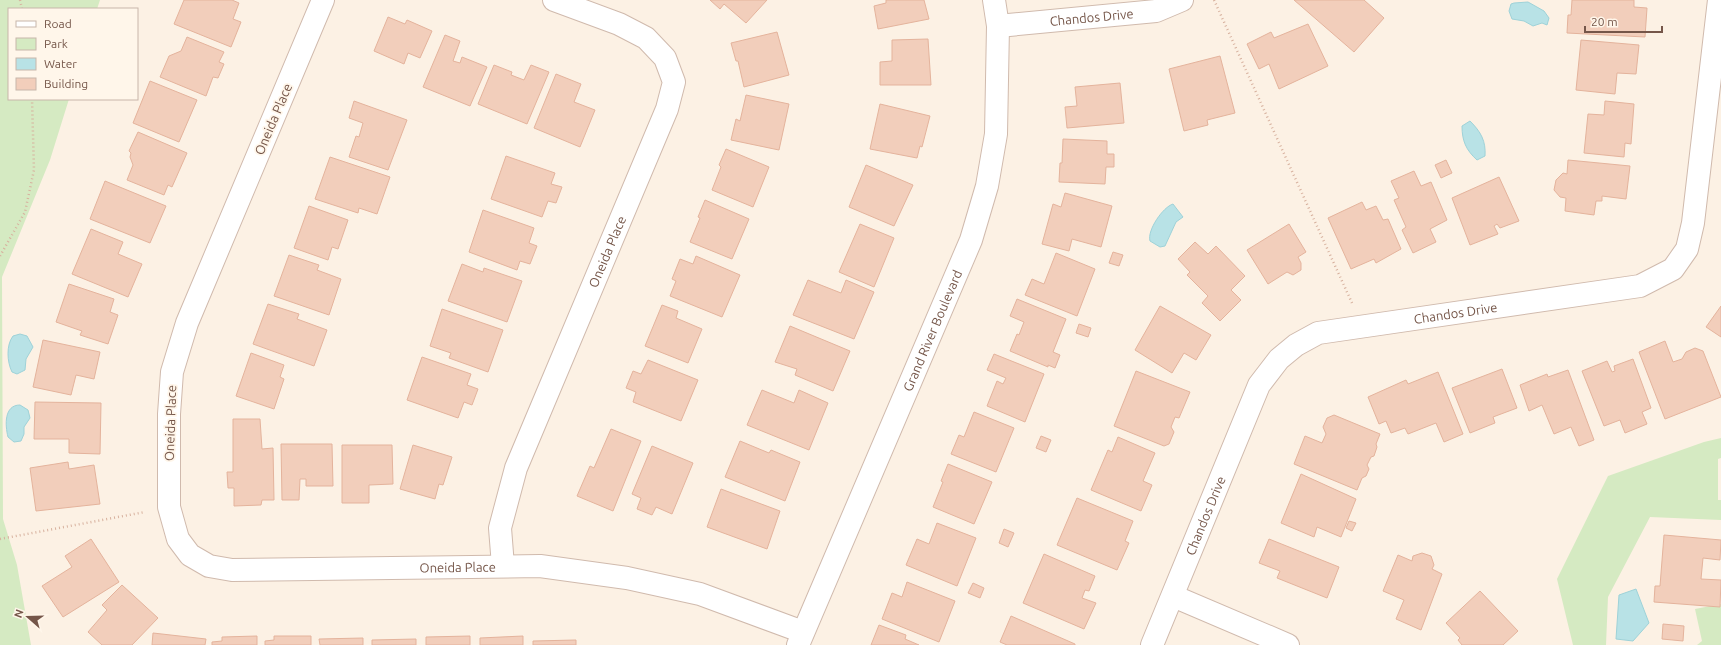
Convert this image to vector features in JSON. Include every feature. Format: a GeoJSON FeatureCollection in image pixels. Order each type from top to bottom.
{"type":"FeatureCollection","features":[{"type":"Feature","properties":{"kind":"street","name":"Oneida Place"},"geometry":{"type":"LineString","coordinates":[[323,0],[187,323],[172,372],[169,414],[169,507],[178,538],[190,555],[209,566],[232,570],[540,566],[627,578],[700,594],[801,639]]}},
{"type":"Feature","properties":{"kind":"street","name":"Oneida Place"},"geometry":{"type":"LineString","coordinates":[[503,566],[500,528],[516,468],[667,109],[674,82],[664,58],[646,38],[619,24],[554,0]]}},
{"type":"Feature","properties":{"kind":"street","name":"Grand River Boulevard"},"geometry":{"type":"LineString","coordinates":[[801,639],[971,240],[987,186],[996,134],[998,26],[994,0]]}},
{"type":"Feature","properties":{"kind":"street","name":"Chandos Drive"},"geometry":{"type":"LineString","coordinates":[[998,26],[1156,11],[1182,0]]}},
{"type":"Feature","properties":{"kind":"street","name":"Chandos Drive"},"geometry":{"type":"LineString","coordinates":[[1152,645],[1259,385],[1279,359],[1296,345],[1318,333],[1640,286],[1673,269],[1687,249],[1693,223],[1719,0]]}},
{"type":"Feature","properties":{"kind":"street"},"geometry":{"type":"LineString","coordinates":[[1173,596],[1288,645]]}},
{"type":"Feature","properties":{"kind":"path"},"geometry":{"type":"LineString","coordinates":[[1214,0],[1345,289],[1364,327]]}},
{"type":"Feature","properties":{"kind":"path"},"geometry":{"type":"LineString","coordinates":[[0,256],[25,212],[34,170],[32,100]]}},
{"type":"Feature","properties":{"kind":"path"},"geometry":{"type":"LineString","coordinates":[[0,539],[169,507]]}},
{"type":"Feature","properties":{"kind":"green space"},"geometry":{"type":"Polygon","coordinates":[[[0,0],[100,0],[97,8],[8,8],[8,100],[69,100],[50,160],[2,277],[3,519],[17,565],[31,645],[0,645],[0,0]]]}},
{"type":"Feature","properties":{"kind":"green space"},"geometry":{"type":"Polygon","coordinates":[[[1721,438],[1721,458],[1718,459],[1718,500],[1721,500],[1721,520],[1650,517],[1608,597],[1606,645],[1573,645],[1557,579],[1608,476],[1704,442],[1721,438]]]}},
{"type":"Feature","properties":{"kind":"green space"},"geometry":{"type":"Polygon","coordinates":[[[1721,604],[1721,645],[1697,645],[1702,641],[1695,609],[1721,604]]]}},
{"type":"Feature","properties":{"kind":"water"},"geometry":{"type":"Polygon","coordinates":[[[1528,2],[1544,11],[1549,18],[1547,25],[1542,23],[1533,26],[1524,21],[1512,19],[1509,11],[1511,4],[1528,2]]]}},
{"type":"Feature","properties":{"kind":"water"},"geometry":{"type":"Polygon","coordinates":[[[1470,121],[1480,133],[1485,146],[1485,156],[1477,160],[1467,149],[1463,136],[1462,126],[1470,121]]]}},
{"type":"Feature","properties":{"kind":"water"},"geometry":{"type":"Polygon","coordinates":[[[1173,204],[1183,217],[1176,222],[1165,246],[1160,247],[1150,241],[1151,231],[1153,225],[1161,214],[1173,204]]]}},
{"type":"Feature","properties":{"kind":"water"},"geometry":{"type":"Polygon","coordinates":[[[20,334],[27,336],[33,347],[26,359],[25,370],[17,374],[12,372],[10,368],[8,349],[13,336],[20,334]]]}},
{"type":"Feature","properties":{"kind":"water"},"geometry":{"type":"Polygon","coordinates":[[[20,405],[28,410],[30,418],[24,427],[24,434],[21,441],[14,442],[8,437],[6,422],[8,412],[11,408],[20,405]]]}},
{"type":"Feature","properties":{"kind":"water"},"geometry":{"type":"Polygon","coordinates":[[[1636,589],[1649,623],[1633,641],[1616,639],[1619,595],[1636,589]]]}},
{"type":"Feature","properties":{"kind":"building"},"geometry":{"type":"Polygon","coordinates":[[[184,0],[232,0],[239,3],[233,19],[241,22],[231,47],[174,24],[184,0]]]}},
{"type":"Feature","properties":{"kind":"building"},"geometry":{"type":"Polygon","coordinates":[[[710,0],[767,0],[746,23],[724,4],[720,9],[710,0]]]}},
{"type":"Feature","properties":{"kind":"building"},"geometry":{"type":"Polygon","coordinates":[[[886,0],[924,0],[929,19],[878,29],[874,6],[886,3],[886,0]]]}},
{"type":"Feature","properties":{"kind":"building"},"geometry":{"type":"Polygon","coordinates":[[[1294,0],[1364,0],[1384,18],[1354,52],[1294,0]]]}},
{"type":"Feature","properties":{"kind":"building"},"geometry":{"type":"Polygon","coordinates":[[[1572,0],[1634,0],[1634,7],[1647,8],[1645,37],[1567,33],[1568,15],[1571,15],[1572,0]]]}},
{"type":"Feature","properties":{"kind":"building"},"geometry":{"type":"Polygon","coordinates":[[[388,17],[405,24],[407,20],[432,31],[420,58],[408,53],[404,64],[374,51],[388,17]]]}},
{"type":"Feature","properties":{"kind":"building"},"geometry":{"type":"Polygon","coordinates":[[[1308,24],[1328,66],[1279,89],[1269,64],[1259,69],[1247,44],[1271,32],[1274,38],[1308,24]]]}},
{"type":"Feature","properties":{"kind":"building"},"geometry":{"type":"Polygon","coordinates":[[[777,32],[789,75],[744,87],[738,61],[736,61],[731,43],[777,32]]]}},
{"type":"Feature","properties":{"kind":"building"},"geometry":{"type":"Polygon","coordinates":[[[445,35],[460,41],[453,61],[460,63],[462,57],[487,67],[470,106],[423,87],[445,35]]]}},
{"type":"Feature","properties":{"kind":"building"},"geometry":{"type":"Polygon","coordinates":[[[187,37],[224,52],[219,62],[224,64],[218,78],[213,77],[206,96],[160,77],[169,56],[181,51],[187,37]]]}},
{"type":"Feature","properties":{"kind":"building"},"geometry":{"type":"Polygon","coordinates":[[[928,39],[931,85],[880,85],[880,62],[892,61],[892,40],[928,39]]]}},
{"type":"Feature","properties":{"kind":"building"},"geometry":{"type":"Polygon","coordinates":[[[1581,40],[1639,45],[1636,74],[1617,73],[1615,94],[1576,90],[1581,40]]]}},
{"type":"Feature","properties":{"kind":"building"},"geometry":{"type":"Polygon","coordinates":[[[1220,56],[1235,113],[1207,120],[1208,125],[1184,131],[1169,69],[1220,56]]]}},
{"type":"Feature","properties":{"kind":"building"},"geometry":{"type":"Polygon","coordinates":[[[494,65],[512,72],[511,75],[524,80],[531,65],[549,72],[527,124],[478,104],[494,65]]]}},
{"type":"Feature","properties":{"kind":"building"},"geometry":{"type":"Polygon","coordinates":[[[556,74],[581,84],[574,102],[595,110],[580,147],[534,128],[556,74]]]}},
{"type":"Feature","properties":{"kind":"building"},"geometry":{"type":"Polygon","coordinates":[[[150,81],[197,100],[179,142],[133,123],[150,81]]]}},
{"type":"Feature","properties":{"kind":"building"},"geometry":{"type":"Polygon","coordinates":[[[1120,83],[1124,123],[1067,128],[1065,107],[1077,106],[1075,87],[1120,83]]]}},
{"type":"Feature","properties":{"kind":"building"},"geometry":{"type":"Polygon","coordinates":[[[746,95],[789,104],[779,150],[731,140],[736,119],[740,121],[746,95]]]}},
{"type":"Feature","properties":{"kind":"building"},"geometry":{"type":"Polygon","coordinates":[[[354,101],[407,120],[388,170],[349,157],[356,136],[359,137],[363,123],[349,118],[354,101]]]}},
{"type":"Feature","properties":{"kind":"building"},"geometry":{"type":"Polygon","coordinates":[[[1605,101],[1634,104],[1631,144],[1625,143],[1624,157],[1584,153],[1588,114],[1604,115],[1605,101]]]}},
{"type":"Feature","properties":{"kind":"building"},"geometry":{"type":"Polygon","coordinates":[[[880,104],[930,116],[922,147],[920,146],[917,158],[870,149],[880,104]]]}},
{"type":"Feature","properties":{"kind":"building"},"geometry":{"type":"Polygon","coordinates":[[[138,132],[187,153],[172,187],[168,185],[164,195],[127,180],[133,165],[130,157],[131,153],[129,151],[138,132]]]}},
{"type":"Feature","properties":{"kind":"building"},"geometry":{"type":"Polygon","coordinates":[[[1063,139],[1107,141],[1107,154],[1114,154],[1114,167],[1106,167],[1105,184],[1059,182],[1060,163],[1062,163],[1063,139]]]}},
{"type":"Feature","properties":{"kind":"building"},"geometry":{"type":"Polygon","coordinates":[[[726,149],[769,167],[753,207],[712,190],[721,167],[719,165],[726,149]]]}},
{"type":"Feature","properties":{"kind":"building"},"geometry":{"type":"Polygon","coordinates":[[[506,156],[555,173],[551,184],[562,187],[556,203],[548,201],[542,217],[491,199],[506,156]]]}},
{"type":"Feature","properties":{"kind":"building"},"geometry":{"type":"Polygon","coordinates":[[[330,157],[390,177],[377,214],[359,208],[358,213],[315,199],[330,157]]]}},
{"type":"Feature","properties":{"kind":"building"},"geometry":{"type":"Polygon","coordinates":[[[1446,160],[1452,173],[1441,178],[1435,165],[1446,160]]]}},
{"type":"Feature","properties":{"kind":"building"},"geometry":{"type":"Polygon","coordinates":[[[1568,160],[1630,166],[1626,199],[1602,196],[1602,201],[1596,201],[1594,215],[1565,211],[1566,198],[1560,197],[1554,190],[1556,180],[1563,173],[1567,174],[1568,160]]]}},
{"type":"Feature","properties":{"kind":"building"},"geometry":{"type":"Polygon","coordinates":[[[866,165],[913,185],[894,226],[849,207],[866,165]]]}},
{"type":"Feature","properties":{"kind":"building"},"geometry":{"type":"Polygon","coordinates":[[[1414,171],[1421,186],[1431,182],[1447,220],[1430,229],[1436,242],[1413,253],[1402,230],[1406,227],[1394,200],[1399,198],[1391,181],[1414,171]]]}},
{"type":"Feature","properties":{"kind":"building"},"geometry":{"type":"Polygon","coordinates":[[[1499,177],[1519,221],[1500,228],[1497,224],[1494,226],[1498,234],[1470,245],[1452,198],[1499,177]]]}},
{"type":"Feature","properties":{"kind":"building"},"geometry":{"type":"Polygon","coordinates":[[[105,181],[166,206],[150,243],[90,219],[105,181]]]}},
{"type":"Feature","properties":{"kind":"building"},"geometry":{"type":"Polygon","coordinates":[[[1065,193],[1112,206],[1101,247],[1072,239],[1069,251],[1042,244],[1053,204],[1061,207],[1065,193]]]}},
{"type":"Feature","properties":{"kind":"building"},"geometry":{"type":"Polygon","coordinates":[[[705,200],[749,219],[732,259],[690,242],[700,218],[698,217],[705,200]]]}},
{"type":"Feature","properties":{"kind":"building"},"geometry":{"type":"Polygon","coordinates":[[[1362,202],[1366,210],[1376,206],[1383,220],[1388,219],[1401,249],[1376,263],[1374,259],[1351,269],[1328,218],[1362,202]]]}},
{"type":"Feature","properties":{"kind":"building"},"geometry":{"type":"Polygon","coordinates":[[[309,206],[348,220],[338,249],[332,247],[328,260],[294,248],[309,206]]]}},
{"type":"Feature","properties":{"kind":"building"},"geometry":{"type":"Polygon","coordinates":[[[483,210],[534,228],[529,243],[537,246],[530,264],[520,261],[517,270],[469,252],[483,210]]]}},
{"type":"Feature","properties":{"kind":"building"},"geometry":{"type":"Polygon","coordinates":[[[860,224],[894,238],[874,287],[839,272],[860,224]]]}},
{"type":"Feature","properties":{"kind":"building"},"geometry":{"type":"Polygon","coordinates":[[[1289,224],[1306,252],[1298,257],[1301,263],[1301,270],[1293,275],[1287,272],[1268,284],[1247,250],[1289,224]]]}},
{"type":"Feature","properties":{"kind":"building"},"geometry":{"type":"Polygon","coordinates":[[[91,229],[123,242],[118,254],[142,264],[128,297],[72,274],[91,229]]]}},
{"type":"Feature","properties":{"kind":"building"},"geometry":{"type":"Polygon","coordinates":[[[1195,242],[1208,254],[1216,246],[1245,276],[1231,290],[1241,300],[1220,321],[1202,303],[1208,296],[1187,275],[1190,272],[1178,259],[1195,242]]]}},
{"type":"Feature","properties":{"kind":"building"},"geometry":{"type":"Polygon","coordinates":[[[1113,252],[1123,255],[1119,266],[1109,263],[1113,252]]]}},
{"type":"Feature","properties":{"kind":"building"},"geometry":{"type":"Polygon","coordinates":[[[1056,253],[1095,269],[1077,316],[1025,295],[1032,279],[1044,284],[1056,253]]]}},
{"type":"Feature","properties":{"kind":"building"},"geometry":{"type":"Polygon","coordinates":[[[289,255],[319,265],[317,270],[341,279],[329,315],[274,296],[289,255]]]}},
{"type":"Feature","properties":{"kind":"building"},"geometry":{"type":"Polygon","coordinates":[[[696,256],[740,275],[722,317],[670,296],[676,281],[672,279],[680,259],[693,264],[696,256]]]}},
{"type":"Feature","properties":{"kind":"building"},"geometry":{"type":"Polygon","coordinates":[[[462,264],[483,272],[484,268],[522,281],[507,322],[448,301],[462,264]]]}},
{"type":"Feature","properties":{"kind":"building"},"geometry":{"type":"Polygon","coordinates":[[[808,280],[841,293],[846,280],[874,292],[854,339],[793,315],[808,280]]]}},
{"type":"Feature","properties":{"kind":"building"},"geometry":{"type":"Polygon","coordinates":[[[69,284],[114,299],[110,312],[118,315],[108,344],[80,335],[82,331],[56,322],[69,284]]]}},
{"type":"Feature","properties":{"kind":"building"},"geometry":{"type":"Polygon","coordinates":[[[1017,299],[1066,319],[1053,352],[1060,355],[1055,368],[1048,365],[1048,367],[1010,351],[1024,322],[1010,316],[1017,299]]]}},
{"type":"Feature","properties":{"kind":"building"},"geometry":{"type":"Polygon","coordinates":[[[268,304],[299,314],[297,319],[327,330],[314,366],[253,344],[268,304]]]}},
{"type":"Feature","properties":{"kind":"building"},"geometry":{"type":"Polygon","coordinates":[[[662,305],[678,311],[676,318],[702,329],[688,363],[645,346],[662,305]]]}},
{"type":"Feature","properties":{"kind":"building"},"geometry":{"type":"Polygon","coordinates":[[[1160,306],[1211,335],[1196,360],[1184,353],[1172,373],[1135,350],[1160,306]]]}},
{"type":"Feature","properties":{"kind":"building"},"geometry":{"type":"Polygon","coordinates":[[[1721,306],[1721,337],[1706,327],[1721,306]]]}},
{"type":"Feature","properties":{"kind":"building"},"geometry":{"type":"Polygon","coordinates":[[[442,309],[503,330],[488,372],[449,358],[451,353],[430,346],[442,309]]]}},
{"type":"Feature","properties":{"kind":"building"},"geometry":{"type":"Polygon","coordinates":[[[1079,324],[1091,328],[1088,337],[1076,333],[1079,324]]]}},
{"type":"Feature","properties":{"kind":"building"},"geometry":{"type":"Polygon","coordinates":[[[790,326],[850,351],[833,391],[795,375],[797,369],[775,362],[790,326]]]}},
{"type":"Feature","properties":{"kind":"building"},"geometry":{"type":"Polygon","coordinates":[[[43,340],[100,352],[94,379],[76,375],[71,395],[33,387],[43,340]]]}},
{"type":"Feature","properties":{"kind":"building"},"geometry":{"type":"Polygon","coordinates":[[[1665,341],[1673,362],[1682,359],[1686,352],[1695,348],[1703,351],[1721,397],[1665,419],[1639,352],[1665,341]]]}},
{"type":"Feature","properties":{"kind":"building"},"geometry":{"type":"Polygon","coordinates":[[[251,353],[284,365],[280,377],[284,379],[274,409],[236,396],[251,353]]]}},
{"type":"Feature","properties":{"kind":"building"},"geometry":{"type":"Polygon","coordinates":[[[994,354],[1044,374],[1025,422],[987,406],[997,381],[1003,384],[1006,378],[987,370],[994,354]]]}},
{"type":"Feature","properties":{"kind":"building"},"geometry":{"type":"Polygon","coordinates":[[[422,357],[471,374],[467,385],[478,389],[472,405],[464,402],[458,418],[407,400],[422,357]]]}},
{"type":"Feature","properties":{"kind":"building"},"geometry":{"type":"Polygon","coordinates":[[[1633,359],[1651,408],[1642,412],[1647,424],[1625,433],[1620,420],[1604,426],[1582,371],[1607,361],[1612,372],[1615,371],[1614,366],[1633,359]]]}},
{"type":"Feature","properties":{"kind":"building"},"geometry":{"type":"Polygon","coordinates":[[[648,360],[698,380],[681,421],[633,402],[636,392],[626,388],[633,371],[641,374],[648,360]]]}},
{"type":"Feature","properties":{"kind":"building"},"geometry":{"type":"Polygon","coordinates":[[[1502,369],[1517,408],[1493,417],[1495,423],[1470,433],[1452,388],[1502,369]]]}},
{"type":"Feature","properties":{"kind":"building"},"geometry":{"type":"Polygon","coordinates":[[[1568,370],[1594,440],[1579,446],[1571,427],[1554,434],[1542,405],[1529,411],[1520,385],[1547,374],[1548,377],[1568,370]]]}},
{"type":"Feature","properties":{"kind":"building"},"geometry":{"type":"Polygon","coordinates":[[[1136,371],[1190,392],[1179,418],[1175,417],[1171,427],[1174,432],[1169,444],[1164,446],[1114,426],[1136,371]]]}},
{"type":"Feature","properties":{"kind":"building"},"geometry":{"type":"Polygon","coordinates":[[[1438,372],[1463,434],[1444,442],[1436,423],[1408,434],[1405,428],[1391,433],[1386,421],[1379,424],[1368,397],[1406,380],[1408,384],[1438,372]]]}},
{"type":"Feature","properties":{"kind":"building"},"geometry":{"type":"Polygon","coordinates":[[[762,390],[794,403],[799,390],[828,403],[809,450],[747,425],[762,390]]]}},
{"type":"Feature","properties":{"kind":"building"},"geometry":{"type":"Polygon","coordinates":[[[35,402],[101,403],[100,454],[69,453],[69,439],[34,439],[35,402]]]}},
{"type":"Feature","properties":{"kind":"building"},"geometry":{"type":"Polygon","coordinates":[[[974,412],[1014,428],[996,472],[951,454],[959,435],[964,437],[974,412]]]}},
{"type":"Feature","properties":{"kind":"building"},"geometry":{"type":"Polygon","coordinates":[[[1334,415],[1380,434],[1376,444],[1377,447],[1374,456],[1371,457],[1367,465],[1369,469],[1366,476],[1362,478],[1357,490],[1294,464],[1305,436],[1322,443],[1326,434],[1323,427],[1327,418],[1334,415]]]}},
{"type":"Feature","properties":{"kind":"building"},"geometry":{"type":"Polygon","coordinates":[[[233,419],[260,419],[262,449],[273,448],[274,500],[262,500],[261,505],[234,506],[234,488],[228,488],[227,472],[233,472],[233,419]]]}},
{"type":"Feature","properties":{"kind":"building"},"geometry":{"type":"Polygon","coordinates":[[[611,429],[641,441],[613,511],[577,496],[590,466],[594,468],[611,429]]]}},
{"type":"Feature","properties":{"kind":"building"},"geometry":{"type":"Polygon","coordinates":[[[1041,436],[1051,440],[1046,452],[1036,448],[1041,436]]]}},
{"type":"Feature","properties":{"kind":"building"},"geometry":{"type":"Polygon","coordinates":[[[1118,437],[1155,453],[1143,481],[1152,485],[1141,511],[1091,490],[1108,450],[1112,452],[1118,437]]]}},
{"type":"Feature","properties":{"kind":"building"},"geometry":{"type":"Polygon","coordinates":[[[740,441],[769,453],[771,450],[800,462],[785,501],[725,477],[740,441]]]}},
{"type":"Feature","properties":{"kind":"building"},"geometry":{"type":"Polygon","coordinates":[[[281,444],[332,444],[333,486],[306,486],[306,479],[300,479],[299,500],[282,500],[281,444]]]}},
{"type":"Feature","properties":{"kind":"building"},"geometry":{"type":"Polygon","coordinates":[[[342,445],[392,445],[393,484],[369,485],[369,503],[342,503],[342,445]]]}},
{"type":"Feature","properties":{"kind":"building"},"geometry":{"type":"Polygon","coordinates":[[[413,445],[452,457],[443,485],[439,484],[435,499],[400,489],[413,445]]]}},
{"type":"Feature","properties":{"kind":"building"},"geometry":{"type":"Polygon","coordinates":[[[652,446],[693,463],[672,514],[656,507],[652,515],[637,509],[641,498],[632,494],[652,446]]]}},
{"type":"Feature","properties":{"kind":"building"},"geometry":{"type":"Polygon","coordinates":[[[68,462],[69,469],[94,465],[100,504],[36,511],[30,468],[68,462]]]}},
{"type":"Feature","properties":{"kind":"building"},"geometry":{"type":"Polygon","coordinates":[[[948,464],[992,482],[974,524],[933,507],[943,482],[941,481],[948,464]]]}},
{"type":"Feature","properties":{"kind":"building"},"geometry":{"type":"Polygon","coordinates":[[[1301,474],[1356,499],[1341,537],[1317,527],[1314,537],[1281,523],[1301,474]]]}},
{"type":"Feature","properties":{"kind":"building"},"geometry":{"type":"Polygon","coordinates":[[[721,489],[780,511],[767,549],[707,527],[721,489]]]}},
{"type":"Feature","properties":{"kind":"building"},"geometry":{"type":"Polygon","coordinates":[[[1077,498],[1133,521],[1125,541],[1129,543],[1117,570],[1057,545],[1077,498]]]}},
{"type":"Feature","properties":{"kind":"building"},"geometry":{"type":"Polygon","coordinates":[[[1349,521],[1356,523],[1352,531],[1346,528],[1349,521]]]}},
{"type":"Feature","properties":{"kind":"building"},"geometry":{"type":"Polygon","coordinates":[[[937,523],[976,538],[957,586],[906,565],[917,539],[929,544],[937,523]]]}},
{"type":"Feature","properties":{"kind":"building"},"geometry":{"type":"Polygon","coordinates":[[[1004,529],[1014,533],[1008,547],[999,543],[1004,529]]]}},
{"type":"Feature","properties":{"kind":"building"},"geometry":{"type":"Polygon","coordinates":[[[1664,535],[1721,540],[1720,560],[1703,558],[1701,579],[1721,580],[1720,607],[1654,602],[1655,586],[1660,586],[1664,535]]]}},
{"type":"Feature","properties":{"kind":"building"},"geometry":{"type":"Polygon","coordinates":[[[91,539],[119,582],[63,617],[42,586],[72,567],[65,556],[91,539]]]}},
{"type":"Feature","properties":{"kind":"building"},"geometry":{"type":"Polygon","coordinates":[[[1269,539],[1339,567],[1327,598],[1277,578],[1280,571],[1259,563],[1269,539]]]}},
{"type":"Feature","properties":{"kind":"building"},"geometry":{"type":"Polygon","coordinates":[[[1422,553],[1431,556],[1434,565],[1432,569],[1442,574],[1421,630],[1396,619],[1404,600],[1383,591],[1398,555],[1412,561],[1413,556],[1422,553]]]}},
{"type":"Feature","properties":{"kind":"building"},"geometry":{"type":"Polygon","coordinates":[[[1044,554],[1095,576],[1089,591],[1085,590],[1082,598],[1096,603],[1084,629],[1023,603],[1044,554]]]}},
{"type":"Feature","properties":{"kind":"building"},"geometry":{"type":"Polygon","coordinates":[[[907,582],[955,601],[939,642],[882,619],[892,593],[902,597],[907,582]]]}},
{"type":"Feature","properties":{"kind":"building"},"geometry":{"type":"Polygon","coordinates":[[[973,583],[984,588],[980,598],[968,593],[973,583]]]}},
{"type":"Feature","properties":{"kind":"building"},"geometry":{"type":"Polygon","coordinates":[[[122,585],[158,618],[132,645],[102,645],[88,632],[107,610],[102,605],[122,585]]]}},
{"type":"Feature","properties":{"kind":"building"},"geometry":{"type":"Polygon","coordinates":[[[1480,591],[1518,631],[1503,645],[1462,645],[1458,640],[1460,638],[1446,623],[1480,591]]]}},
{"type":"Feature","properties":{"kind":"building"},"geometry":{"type":"Polygon","coordinates":[[[1011,616],[1075,645],[1007,645],[1000,642],[1011,616]]]}},
{"type":"Feature","properties":{"kind":"building"},"geometry":{"type":"Polygon","coordinates":[[[1663,624],[1684,626],[1683,641],[1662,639],[1663,624]]]}},
{"type":"Feature","properties":{"kind":"building"},"geometry":{"type":"Polygon","coordinates":[[[879,625],[906,635],[905,639],[919,645],[871,645],[879,625]]]}},
{"type":"Feature","properties":{"kind":"building"},"geometry":{"type":"Polygon","coordinates":[[[153,633],[206,639],[205,645],[152,645],[153,633]]]}},
{"type":"Feature","properties":{"kind":"building"},"geometry":{"type":"Polygon","coordinates":[[[257,636],[257,645],[212,645],[212,642],[222,641],[222,637],[257,636]]]}},
{"type":"Feature","properties":{"kind":"building"},"geometry":{"type":"Polygon","coordinates":[[[274,636],[311,636],[311,645],[265,645],[265,641],[274,640],[274,636]]]}},
{"type":"Feature","properties":{"kind":"building"},"geometry":{"type":"Polygon","coordinates":[[[470,636],[470,645],[426,645],[426,637],[470,636]]]}},
{"type":"Feature","properties":{"kind":"building"},"geometry":{"type":"Polygon","coordinates":[[[523,636],[523,645],[480,645],[480,638],[523,636]]]}},
{"type":"Feature","properties":{"kind":"building"},"geometry":{"type":"Polygon","coordinates":[[[363,638],[363,645],[320,645],[319,639],[363,638]]]}},
{"type":"Feature","properties":{"kind":"building"},"geometry":{"type":"Polygon","coordinates":[[[416,639],[416,645],[372,645],[372,640],[416,639]]]}},
{"type":"Feature","properties":{"kind":"building"},"geometry":{"type":"Polygon","coordinates":[[[576,640],[576,645],[533,645],[533,641],[576,640]]]}}]}
